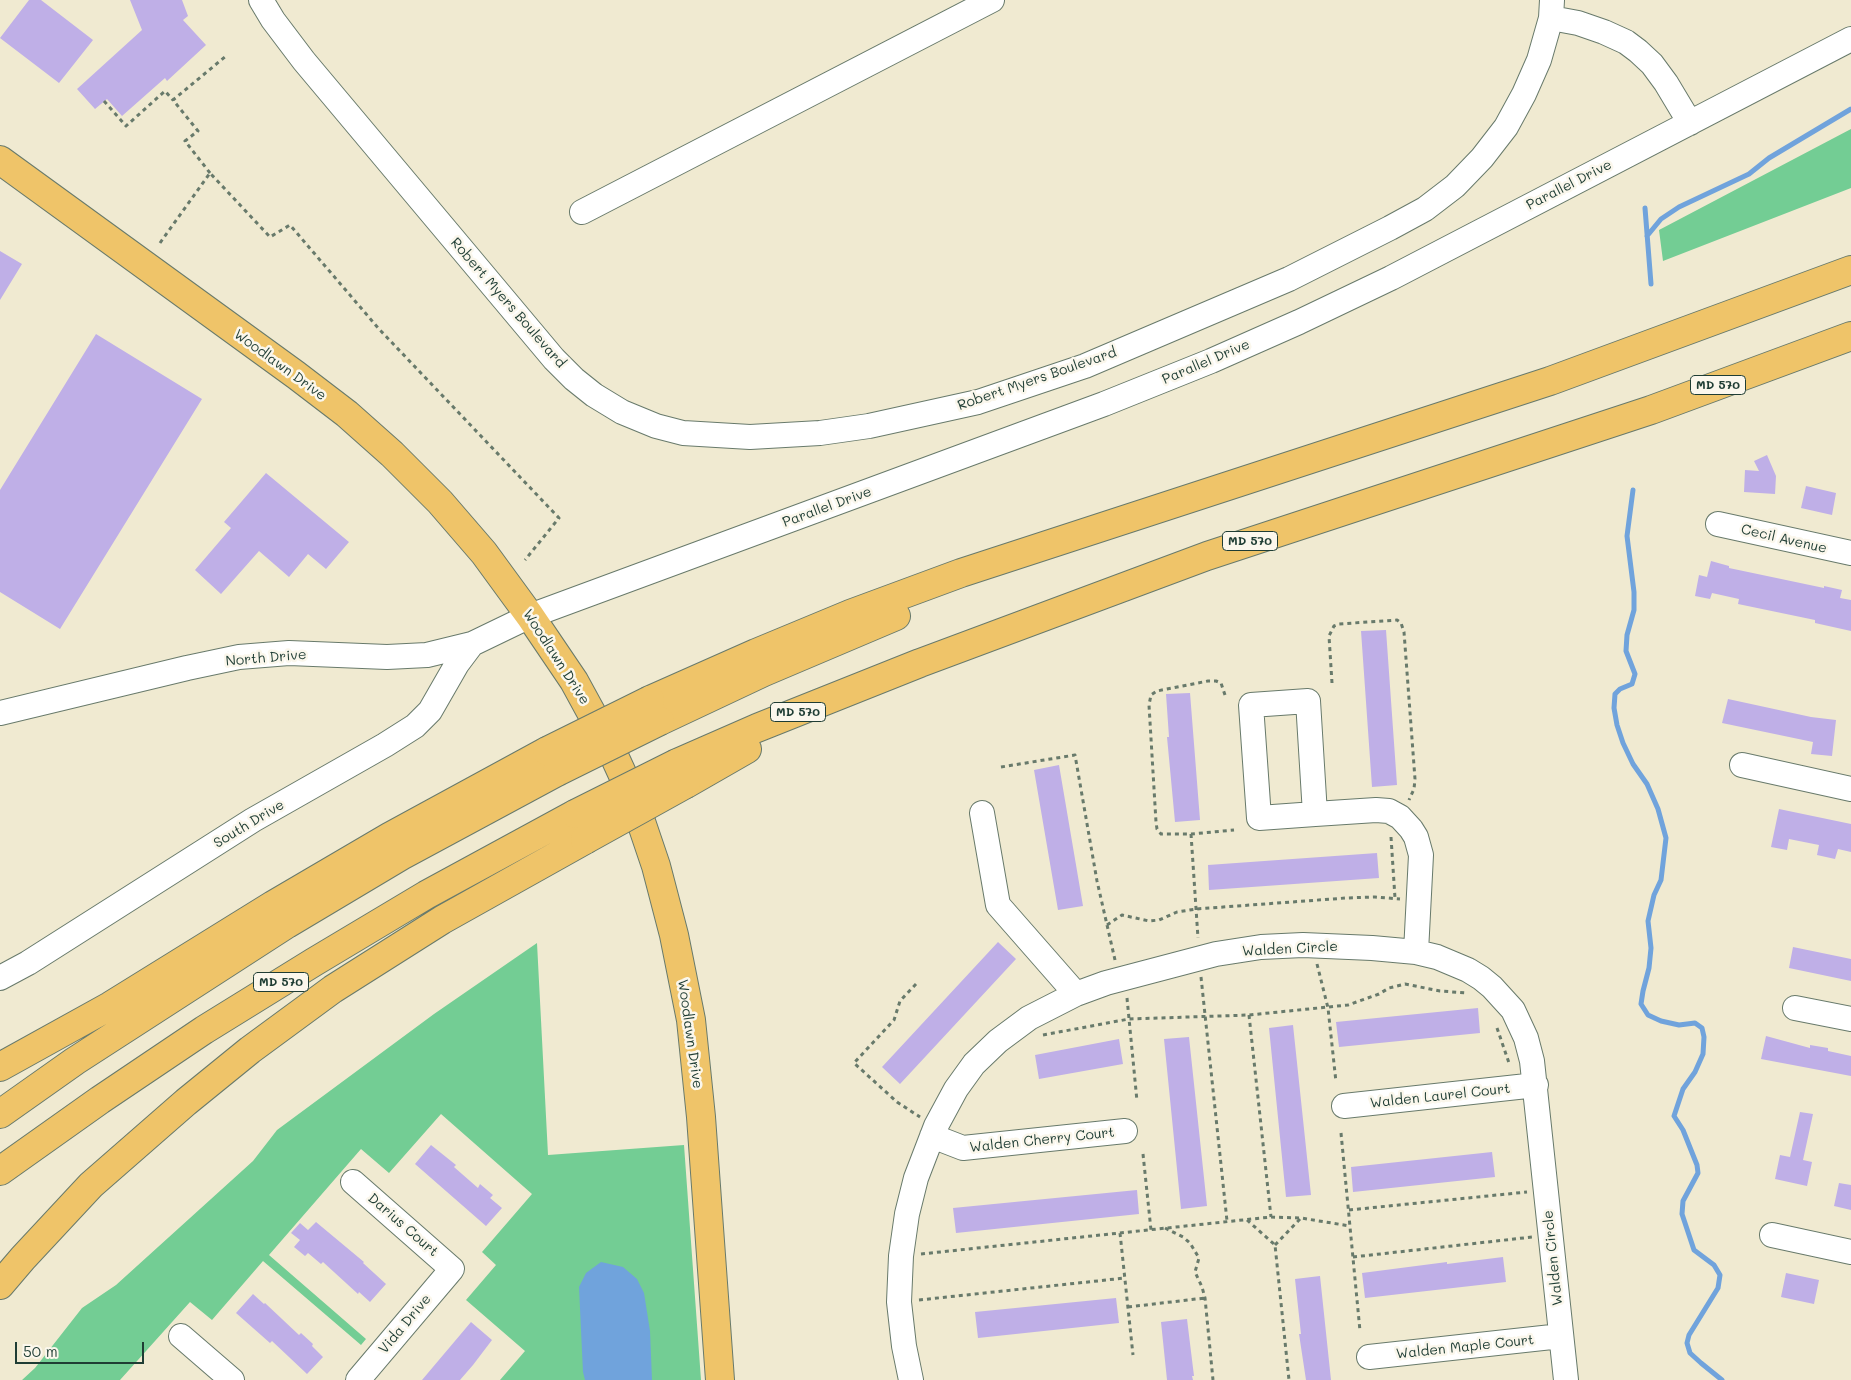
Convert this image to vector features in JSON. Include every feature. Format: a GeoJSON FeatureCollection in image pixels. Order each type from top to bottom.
{"type":"FeatureCollection","features":[{"type":"Feature","properties":{"kind":"main road","name":"Woodlawn Drive"},"geometry":{"type":"LineString","coordinates":[[0,160],[296,375],[347,414],[392,454],[440,502],[484,553],[574,681],[610,747],[632,795],[656,866],[674,935],[691,1020],[696,1068],[720,1380]]}},
{"type":"Feature","properties":{"kind":"main road"},"geometry":{"type":"LineString","coordinates":[[0,1067],[110,1006],[273,905],[381,842],[552,762],[655,711],[764,672],[866,628],[1202,494],[1550,381],[1851,270]]}},
{"type":"Feature","properties":{"kind":"main road","name":"MD 570"},"geometry":{"type":"LineString","coordinates":[[0,1171],[156,1062],[263,994],[426,895],[575,814],[682,773],[757,728],[920,663],[1207,556],[1651,410],[1851,336]]}},
{"type":"Feature","properties":{"kind":"main road"},"geometry":{"type":"LineString","coordinates":[[0,1114],[75,1061],[286,924],[410,852],[552,762]]}},
{"type":"Feature","properties":{"kind":"main road"},"geometry":{"type":"LineString","coordinates":[[0,1285],[91,1186],[186,1102],[250,1050],[333,989],[442,920],[585,840],[682,773]]}},
{"type":"Feature","properties":{"kind":"street","name":"Robert Myers Boulevard"},"geometry":{"type":"LineString","coordinates":[[261,0],[273,20],[304,61],[548,352],[574,379],[594,396],[622,412],[656,426],[683,433],[750,437],[869,426],[978,402],[1094,363],[1289,279],[1390,228],[1425,209],[1455,186],[1482,158],[1506,127],[1524,94],[1539,60],[1551,9]]}},
{"type":"Feature","properties":{"kind":"street"},"geometry":{"type":"LineString","coordinates":[[582,212],[992,0]]}},
{"type":"Feature","properties":{"kind":"street"},"geometry":{"type":"LineString","coordinates":[[1551,9],[1578,23],[1626,42],[1638,51],[1652,64],[1666,82],[1690,123]]}},
{"type":"Feature","properties":{"kind":"street","name":"Parallel Drive"},"geometry":{"type":"LineString","coordinates":[[530,616],[1104,404],[1211,361],[1391,278],[1851,39]]}},
{"type":"Feature","properties":{"kind":"street","name":"Cecil Avenue"},"geometry":{"type":"LineString","coordinates":[[1718,524],[1851,553]]}},
{"type":"Feature","properties":{"kind":"street","name":"North Drive"},"geometry":{"type":"LineString","coordinates":[[0,713],[240,657],[289,653],[387,657],[427,655],[472,644],[530,616]]}},
{"type":"Feature","properties":{"kind":"street","name":"South Drive"},"geometry":{"type":"LineString","coordinates":[[0,978],[28,963],[253,820],[385,746],[415,726],[430,710],[456,664],[472,644]]}},
{"type":"Feature","properties":{"kind":"street"},"geometry":{"type":"LineString","coordinates":[[1315,814],[1308,701],[1251,705],[1259,818],[1376,810],[1389,811],[1400,816],[1411,829],[1416,837],[1420,856],[1416,952]]}},
{"type":"Feature","properties":{"kind":"street"},"geometry":{"type":"LineString","coordinates":[[1742,765],[1851,789]]}},
{"type":"Feature","properties":{"kind":"street"},"geometry":{"type":"LineString","coordinates":[[982,813],[998,905],[1076,994]]}},
{"type":"Feature","properties":{"kind":"street","name":"Walden Circle"},"geometry":{"type":"LineString","coordinates":[[911,1380],[900,1321],[899,1277],[911,1197],[927,1127],[942,1112],[956,1089],[984,1053],[1029,1018],[1076,994],[1122,978],[1216,954],[1261,947],[1326,945],[1416,952],[1437,957],[1468,970],[1492,987],[1513,1010],[1526,1038],[1536,1086],[1566,1380]]}},
{"type":"Feature","properties":{"kind":"street"},"geometry":{"type":"LineString","coordinates":[[1795,1008],[1851,1019]]}},
{"type":"Feature","properties":{"kind":"street","name":"Walden Laurel Court"},"geometry":{"type":"LineString","coordinates":[[1344,1106],[1536,1086]]}},
{"type":"Feature","properties":{"kind":"street","name":"Walden Cherry Court"},"geometry":{"type":"LineString","coordinates":[[927,1127],[964,1148],[1124,1131]]}},
{"type":"Feature","properties":{"kind":"street","name":"Darius Court"},"geometry":{"type":"LineString","coordinates":[[353,1182],[452,1269]]}},
{"type":"Feature","properties":{"kind":"street"},"geometry":{"type":"LineString","coordinates":[[1772,1235],[1851,1252]]}},
{"type":"Feature","properties":{"kind":"street","name":"Vida Drive"},"geometry":{"type":"LineString","coordinates":[[358,1380],[452,1269]]}},
{"type":"Feature","properties":{"kind":"street"},"geometry":{"type":"LineString","coordinates":[[181,1336],[232,1380]]}},
{"type":"Feature","properties":{"kind":"street","name":"Walden Maple Court"},"geometry":{"type":"LineString","coordinates":[[1369,1357],[1562,1336]]}},
{"type":"Feature","properties":{"kind":"path"},"geometry":{"type":"LineString","coordinates":[[173,100],[226,56]]}},
{"type":"Feature","properties":{"kind":"path"},"geometry":{"type":"LineString","coordinates":[[104,101],[126,126],[165,91],[198,131],[185,141],[210,172],[270,237],[290,225],[379,329],[559,518],[525,560]]}},
{"type":"Feature","properties":{"kind":"path"},"geometry":{"type":"LineString","coordinates":[[160,243],[210,172]]}},
{"type":"Feature","properties":{"kind":"path"},"geometry":{"type":"LineString","coordinates":[[1332,683],[1329,636],[1334,626],[1339,624],[1397,620],[1401,622],[1404,632],[1415,779],[1414,789],[1406,805]]}},
{"type":"Feature","properties":{"kind":"path"},"geometry":{"type":"LineString","coordinates":[[1225,695],[1221,683],[1208,681],[1156,691],[1150,698],[1158,829],[1161,834],[1191,834],[1234,830]]}},
{"type":"Feature","properties":{"kind":"path"},"geometry":{"type":"LineString","coordinates":[[1001,767],[1075,755],[1097,881],[1116,966]]}},
{"type":"Feature","properties":{"kind":"path"},"geometry":{"type":"LineString","coordinates":[[1390,831],[1395,898]]}},
{"type":"Feature","properties":{"kind":"path"},"geometry":{"type":"LineString","coordinates":[[1191,834],[1199,946]]}},
{"type":"Feature","properties":{"kind":"path"},"geometry":{"type":"LineString","coordinates":[[1107,925],[1122,914],[1150,921],[1159,920],[1177,912],[1196,909],[1346,898],[1395,898],[1402,900]]}},
{"type":"Feature","properties":{"kind":"path"},"geometry":{"type":"LineString","coordinates":[[1317,962],[1328,1008],[1336,1082]]}},
{"type":"Feature","properties":{"kind":"path"},"geometry":{"type":"LineString","coordinates":[[1201,975],[1227,1222]]}},
{"type":"Feature","properties":{"kind":"path"},"geometry":{"type":"LineString","coordinates":[[916,984],[900,1001],[894,1020],[854,1063],[927,1127]]}},
{"type":"Feature","properties":{"kind":"path"},"geometry":{"type":"LineString","coordinates":[[1042,1035],[1129,1019],[1205,1018],[1328,1008],[1348,1005],[1379,994],[1389,988],[1405,984],[1440,991],[1473,994]]}},
{"type":"Feature","properties":{"kind":"path"},"geometry":{"type":"LineString","coordinates":[[1126,993],[1137,1101]]}},
{"type":"Feature","properties":{"kind":"path"},"geometry":{"type":"LineString","coordinates":[[1250,1015],[1271,1217]]}},
{"type":"Feature","properties":{"kind":"path"},"geometry":{"type":"LineString","coordinates":[[1496,1023],[1509,1063]]}},
{"type":"Feature","properties":{"kind":"path"},"geometry":{"type":"LineString","coordinates":[[1341,1133],[1360,1331]]}},
{"type":"Feature","properties":{"kind":"path"},"geometry":{"type":"LineString","coordinates":[[1143,1154],[1151,1230]]}},
{"type":"Feature","properties":{"kind":"path"},"geometry":{"type":"LineString","coordinates":[[1349,1210],[1528,1192]]}},
{"type":"Feature","properties":{"kind":"path"},"geometry":{"type":"LineString","coordinates":[[912,1255],[1271,1217],[1301,1218],[1350,1226]]}},
{"type":"Feature","properties":{"kind":"path"},"geometry":{"type":"LineString","coordinates":[[1275,1244],[1301,1218]]}},
{"type":"Feature","properties":{"kind":"path"},"geometry":{"type":"LineString","coordinates":[[1247,1220],[1275,1244],[1289,1380]]}},
{"type":"Feature","properties":{"kind":"path"},"geometry":{"type":"LineString","coordinates":[[1165,1228],[1183,1238],[1194,1248],[1199,1258],[1195,1272],[1205,1298],[1213,1380]]}},
{"type":"Feature","properties":{"kind":"path"},"geometry":{"type":"LineString","coordinates":[[1120,1233],[1133,1355]]}},
{"type":"Feature","properties":{"kind":"path"},"geometry":{"type":"LineString","coordinates":[[1353,1257],[1532,1236]]}},
{"type":"Feature","properties":{"kind":"path"},"geometry":{"type":"LineString","coordinates":[[917,1300],[1125,1278]]}},
{"type":"Feature","properties":{"kind":"path"},"geometry":{"type":"LineString","coordinates":[[1128,1306],[1205,1298]]}},
{"type":"Feature","properties":{"kind":"green space"},"geometry":{"type":"Polygon","coordinates":[[[1851,129],[1851,188],[1663,261],[1659,230],[1851,129]]]}},
{"type":"Feature","properties":{"kind":"green space"},"geometry":{"type":"Polygon","coordinates":[[[537,943],[548,1155],[684,1145],[701,1380],[500,1380],[525,1351],[466,1300],[496,1265],[482,1252],[532,1194],[441,1114],[389,1173],[361,1149],[269,1255],[366,1339],[361,1345],[263,1261],[212,1320],[190,1302],[120,1380],[22,1380],[35,1368],[82,1308],[116,1285],[253,1161],[277,1130],[434,1014],[537,943]]]}},
{"type":"Feature","properties":{"kind":"water"},"geometry":{"type":"Polygon","coordinates":[[[601,1262],[623,1267],[637,1279],[644,1293],[650,1331],[652,1380],[585,1380],[579,1287],[586,1273],[601,1262]]]}},
{"type":"Feature","properties":{"kind":"building"},"geometry":{"type":"Polygon","coordinates":[[[29,0],[41,0],[93,40],[59,83],[0,38],[29,0]]]}},
{"type":"Feature","properties":{"kind":"building"},"geometry":{"type":"Polygon","coordinates":[[[130,0],[182,0],[188,16],[183,20],[206,45],[167,81],[165,78],[122,116],[107,99],[95,109],[77,89],[142,30],[130,0]]]}},
{"type":"Feature","properties":{"kind":"building"},"geometry":{"type":"Polygon","coordinates":[[[0,251],[22,264],[0,300],[0,251]]]}},
{"type":"Feature","properties":{"kind":"building"},"geometry":{"type":"Polygon","coordinates":[[[96,334],[202,399],[60,629],[0,592],[0,490],[96,334]]]}},
{"type":"Feature","properties":{"kind":"building"},"geometry":{"type":"Polygon","coordinates":[[[1767,455],[1776,476],[1775,494],[1744,492],[1745,470],[1759,471],[1754,461],[1767,455]]]}},
{"type":"Feature","properties":{"kind":"building"},"geometry":{"type":"Polygon","coordinates":[[[266,473],[349,542],[326,569],[308,554],[289,577],[259,551],[221,594],[195,570],[231,528],[224,522],[266,473]]]}},
{"type":"Feature","properties":{"kind":"building"},"geometry":{"type":"Polygon","coordinates":[[[1806,486],[1836,493],[1832,515],[1801,508],[1806,486]]]}},
{"type":"Feature","properties":{"kind":"building"},"geometry":{"type":"Polygon","coordinates":[[[1711,561],[1729,566],[1729,568],[1842,590],[1840,598],[1851,600],[1851,631],[1815,623],[1815,620],[1738,604],[1739,599],[1712,593],[1710,599],[1695,596],[1699,575],[1707,577],[1711,561]]]}},
{"type":"Feature","properties":{"kind":"building"},"geometry":{"type":"Polygon","coordinates":[[[1386,630],[1397,785],[1372,787],[1361,631],[1386,630]]]}},
{"type":"Feature","properties":{"kind":"building"},"geometry":{"type":"Polygon","coordinates":[[[1190,693],[1200,820],[1175,822],[1167,737],[1169,737],[1166,694],[1190,693]]]}},
{"type":"Feature","properties":{"kind":"building"},"geometry":{"type":"Polygon","coordinates":[[[1728,699],[1811,717],[1836,720],[1832,756],[1811,754],[1813,742],[1722,723],[1728,699]]]}},
{"type":"Feature","properties":{"kind":"building"},"geometry":{"type":"Polygon","coordinates":[[[1059,765],[1083,906],[1058,910],[1034,770],[1059,765]]]}},
{"type":"Feature","properties":{"kind":"building"},"geometry":{"type":"Polygon","coordinates":[[[1779,809],[1851,824],[1851,852],[1838,849],[1835,859],[1817,855],[1819,845],[1789,839],[1787,850],[1771,847],[1779,809]]]}},
{"type":"Feature","properties":{"kind":"building"},"geometry":{"type":"Polygon","coordinates":[[[1377,853],[1379,878],[1209,890],[1208,865],[1377,853]]]}},
{"type":"Feature","properties":{"kind":"building"},"geometry":{"type":"Polygon","coordinates":[[[998,942],[1016,959],[900,1084],[882,1067],[998,942]]]}},
{"type":"Feature","properties":{"kind":"building"},"geometry":{"type":"Polygon","coordinates":[[[1793,947],[1851,959],[1851,981],[1789,968],[1793,947]]]}},
{"type":"Feature","properties":{"kind":"building"},"geometry":{"type":"Polygon","coordinates":[[[1478,1008],[1480,1033],[1339,1047],[1336,1022],[1478,1008]]]}},
{"type":"Feature","properties":{"kind":"building"},"geometry":{"type":"Polygon","coordinates":[[[1293,1025],[1311,1195],[1286,1197],[1269,1028],[1293,1025]]]}},
{"type":"Feature","properties":{"kind":"building"},"geometry":{"type":"Polygon","coordinates":[[[1766,1036],[1810,1048],[1810,1045],[1828,1048],[1828,1051],[1851,1056],[1851,1076],[1761,1059],[1766,1036]]]}},
{"type":"Feature","properties":{"kind":"building"},"geometry":{"type":"Polygon","coordinates":[[[1189,1037],[1207,1206],[1181,1209],[1164,1039],[1189,1037]]]}},
{"type":"Feature","properties":{"kind":"building"},"geometry":{"type":"Polygon","coordinates":[[[1119,1039],[1123,1064],[1039,1079],[1035,1055],[1119,1039]]]}},
{"type":"Feature","properties":{"kind":"building"},"geometry":{"type":"Polygon","coordinates":[[[1800,1112],[1813,1114],[1803,1160],[1812,1162],[1807,1186],[1775,1179],[1780,1155],[1790,1157],[1800,1112]]]}},
{"type":"Feature","properties":{"kind":"building"},"geometry":{"type":"Polygon","coordinates":[[[431,1145],[456,1165],[454,1167],[478,1188],[480,1184],[493,1195],[490,1198],[502,1208],[486,1226],[415,1164],[431,1145]]]}},
{"type":"Feature","properties":{"kind":"building"},"geometry":{"type":"Polygon","coordinates":[[[1492,1152],[1495,1177],[1353,1192],[1351,1167],[1492,1152]]]}},
{"type":"Feature","properties":{"kind":"building"},"geometry":{"type":"Polygon","coordinates":[[[1839,1183],[1851,1185],[1851,1210],[1834,1206],[1839,1183]]]}},
{"type":"Feature","properties":{"kind":"building"},"geometry":{"type":"Polygon","coordinates":[[[1137,1190],[1139,1214],[956,1233],[953,1208],[1137,1190]]]}},
{"type":"Feature","properties":{"kind":"building"},"geometry":{"type":"Polygon","coordinates":[[[316,1222],[364,1262],[386,1284],[370,1302],[359,1292],[358,1294],[323,1262],[321,1264],[308,1253],[305,1256],[294,1247],[300,1240],[291,1233],[300,1223],[308,1230],[316,1222]]]}},
{"type":"Feature","properties":{"kind":"building"},"geometry":{"type":"Polygon","coordinates":[[[1503,1257],[1506,1282],[1365,1298],[1362,1273],[1503,1257]]]}},
{"type":"Feature","properties":{"kind":"building"},"geometry":{"type":"Polygon","coordinates":[[[1786,1273],[1819,1280],[1814,1304],[1781,1297],[1786,1273]]]}},
{"type":"Feature","properties":{"kind":"building"},"geometry":{"type":"Polygon","coordinates":[[[1320,1276],[1331,1380],[1306,1380],[1299,1334],[1301,1334],[1295,1279],[1320,1276]]]}},
{"type":"Feature","properties":{"kind":"building"},"geometry":{"type":"Polygon","coordinates":[[[253,1294],[299,1335],[301,1333],[323,1357],[307,1374],[272,1341],[270,1343],[236,1313],[253,1294]]]}},
{"type":"Feature","properties":{"kind":"building"},"geometry":{"type":"Polygon","coordinates":[[[1116,1298],[1119,1323],[978,1338],[975,1312],[1116,1298]]]}},
{"type":"Feature","properties":{"kind":"building"},"geometry":{"type":"Polygon","coordinates":[[[1187,1319],[1193,1380],[1167,1380],[1161,1322],[1187,1319]]]}},
{"type":"Feature","properties":{"kind":"building"},"geometry":{"type":"Polygon","coordinates":[[[471,1322],[492,1340],[473,1365],[460,1380],[422,1380],[471,1322]]]}},
{"type":"Feature","properties":{"kind":"waterway"},"geometry":{"type":"LineString","coordinates":[[1647,236],[1661,219],[1679,207],[1749,174],[1769,158],[1851,109]]}},
{"type":"Feature","properties":{"kind":"waterway"},"geometry":{"type":"LineString","coordinates":[[1645,208],[1651,284]]}},
{"type":"Feature","properties":{"kind":"waterway"},"geometry":{"type":"LineString","coordinates":[[1633,490],[1627,536],[1634,592],[1634,610],[1627,635],[1626,651],[1635,674],[1632,684],[1620,689],[1615,694],[1614,708],[1623,743],[1633,764],[1647,784],[1658,809],[1666,838],[1661,880],[1654,895],[1648,921],[1651,948],[1649,968],[1641,1004],[1648,1015],[1661,1021],[1679,1025],[1695,1023],[1702,1028],[1704,1037],[1703,1054],[1695,1072],[1683,1089],[1674,1116],[1683,1130],[1697,1165],[1698,1173],[1683,1201],[1682,1214],[1694,1250],[1714,1265],[1720,1275],[1718,1288],[1689,1335],[1687,1343],[1690,1353],[1722,1380]]}}]}
